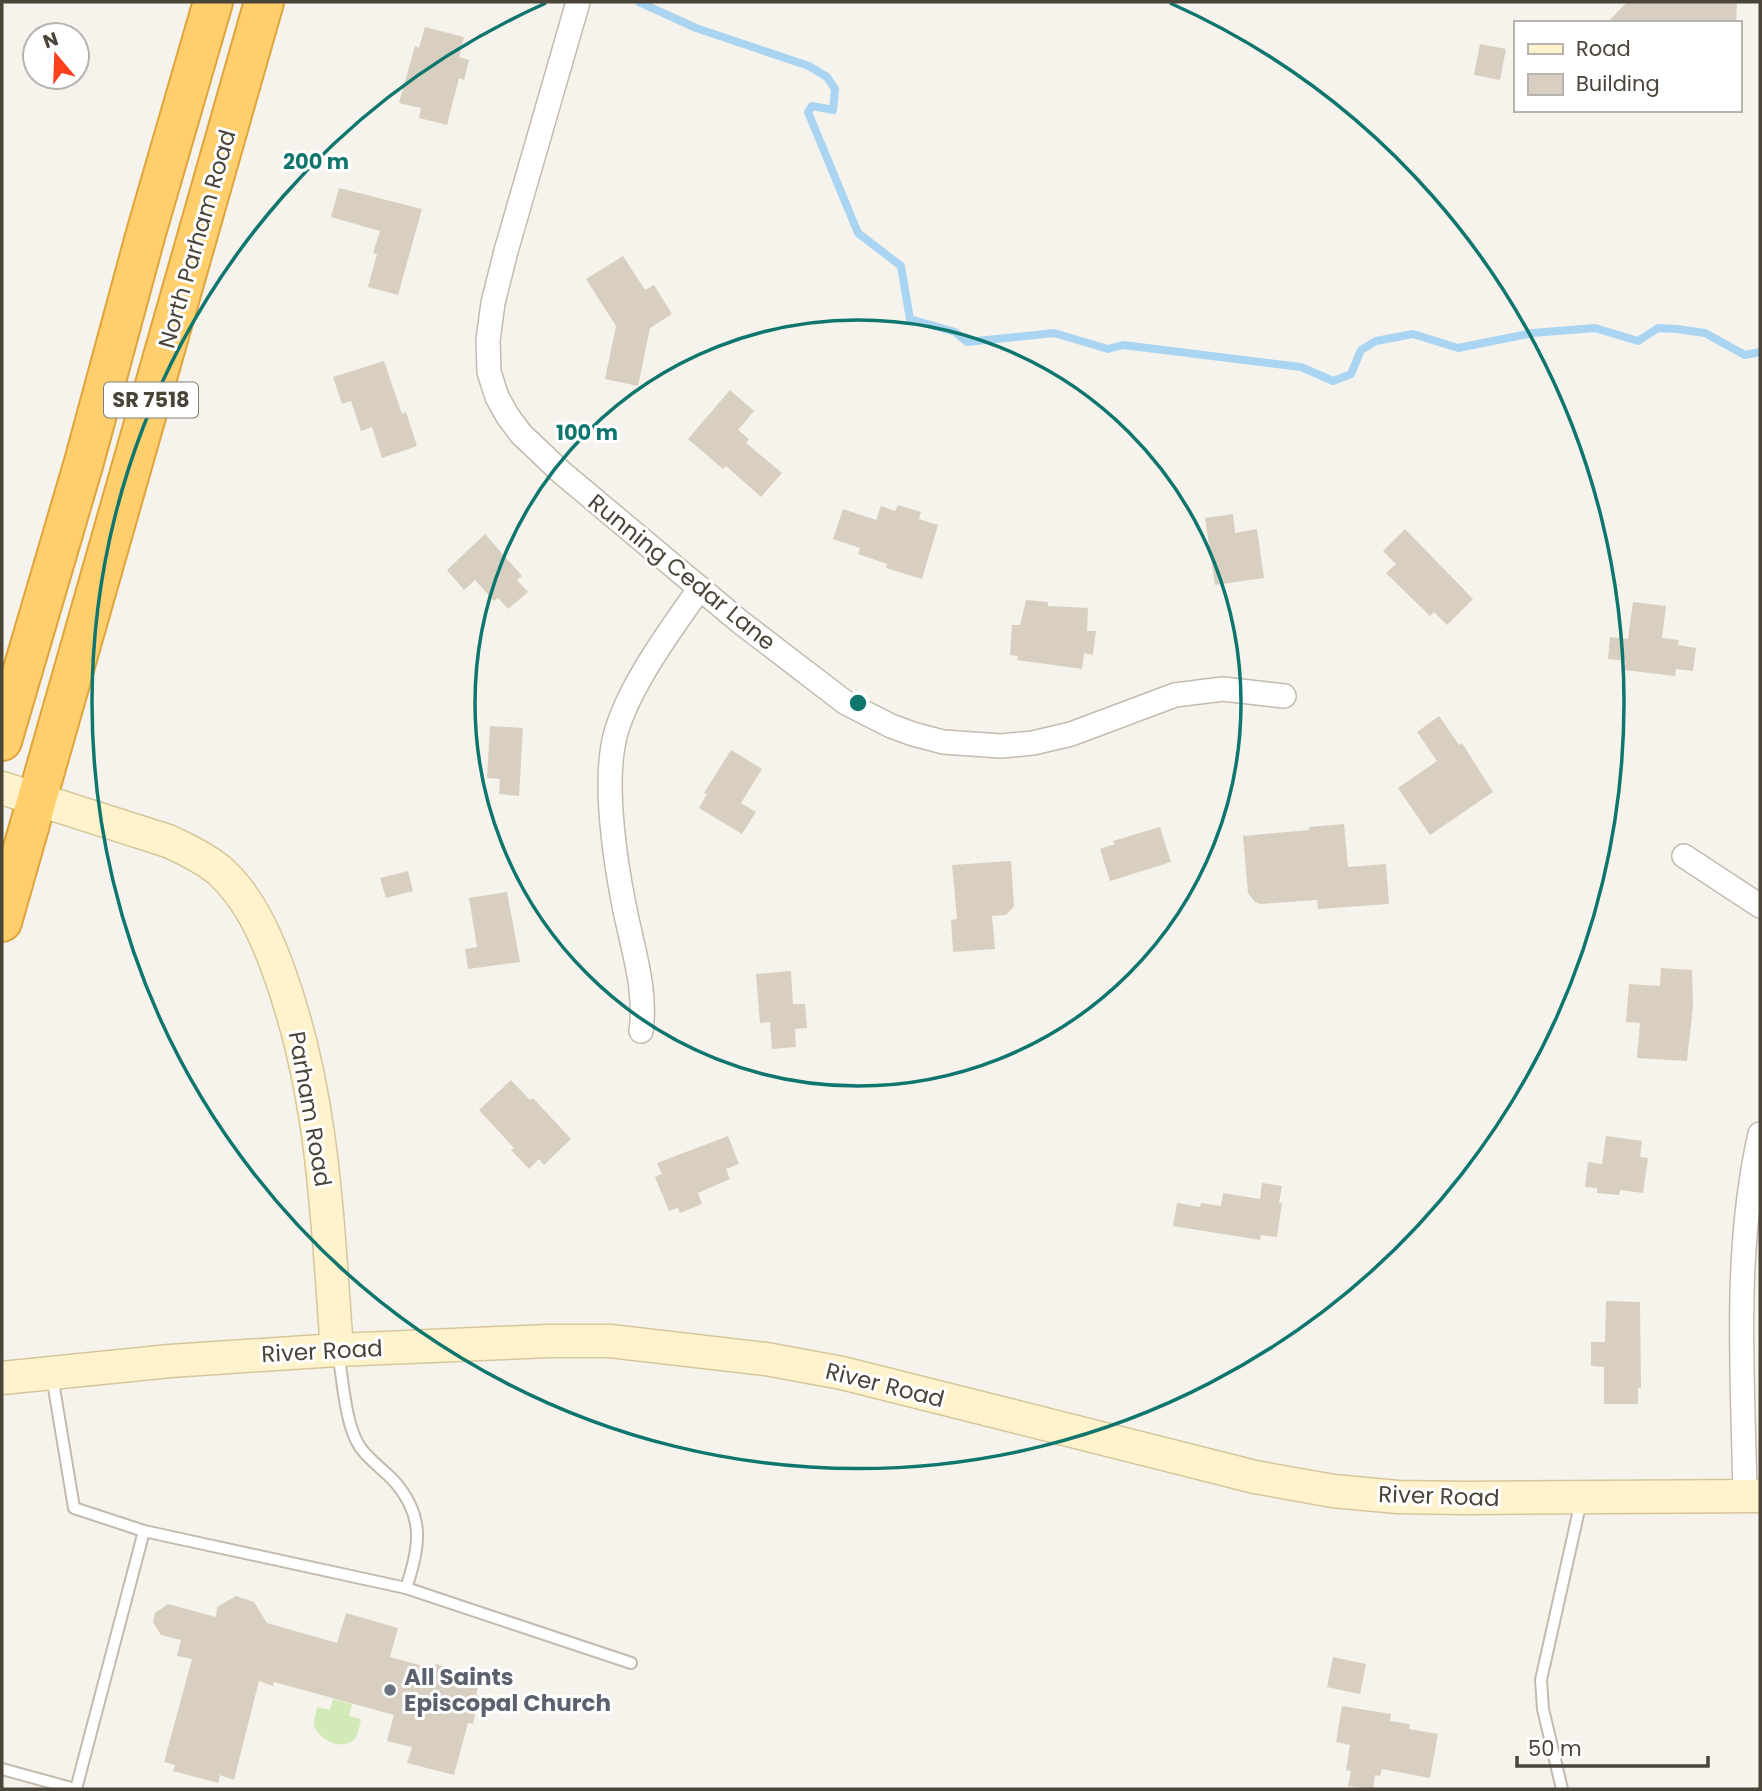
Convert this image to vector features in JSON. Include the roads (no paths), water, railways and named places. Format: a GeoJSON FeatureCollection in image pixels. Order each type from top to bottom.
{"type":"FeatureCollection","features":[{"type":"Feature","properties":{"kind":"highway","name":"SR 7518"},"geometry":{"type":"LineString","coordinates":[[2,741],[84,462],[146,233],[213,2]]}},
{"type":"Feature","properties":{"kind":"highway","name":"North Parham Road"},"geometry":{"type":"LineString","coordinates":[[2,922],[264,2]]}},
{"type":"Feature","properties":{"kind":"main road","name":"Parham Road"},"geometry":{"type":"LineString","coordinates":[[2,788],[186,849],[225,877],[260,924],[290,1002],[308,1065],[321,1142],[337,1350]]}},
{"type":"Feature","properties":{"kind":"main road","name":"River Road"},"geometry":{"type":"LineString","coordinates":[[2,1378],[170,1361],[337,1350],[610,1341],[766,1359],[842,1373],[1255,1477],[1333,1491],[1398,1497],[1752,1496]]}},
{"type":"Feature","properties":{"kind":"street","name":"Running Cedar Lane"},"geometry":{"type":"LineString","coordinates":[[578,2],[493,303],[488,340],[489,372],[497,397],[522,434],[561,472],[739,621],[846,703],[891,726],[943,743],[982,746],[1033,743],[1096,725],[1175,695],[1223,688],[1284,696]]}},
{"type":"Feature","properties":{"kind":"street"},"geometry":{"type":"LineString","coordinates":[[641,1031],[644,1011],[642,989],[623,901],[611,804],[613,744],[629,703],[660,644],[700,588]]}},
{"type":"Feature","properties":{"kind":"street"},"geometry":{"type":"LineString","coordinates":[[1684,856],[1760,906]]}},
{"type":"Feature","properties":{"kind":"street"},"geometry":{"type":"LineString","coordinates":[[1752,1496],[1742,1287],[1747,1212],[1760,1134]]}},
{"type":"Feature","properties":{"kind":"lane"},"geometry":{"type":"LineString","coordinates":[[337,1350],[350,1428],[360,1448],[396,1483],[412,1508],[418,1532],[417,1555],[406,1588]]}},
{"type":"Feature","properties":{"kind":"lane"},"geometry":{"type":"LineString","coordinates":[[52,1373],[74,1508],[144,1531],[406,1588],[632,1663]]}},
{"type":"Feature","properties":{"kind":"lane"},"geometry":{"type":"LineString","coordinates":[[1562,1789],[1543,1709],[1541,1680],[1581,1498]]}},
{"type":"Feature","properties":{"kind":"lane"},"geometry":{"type":"LineString","coordinates":[[2,1769],[76,1789],[144,1531]]}},
{"type":"Feature","properties":{"kind":"waterway"},"geometry":{"type":"LineString","coordinates":[[639,2],[696,28],[809,66],[827,77],[835,89],[833,110],[812,106],[808,112],[858,233],[901,266],[910,319],[955,332],[967,342],[1054,333],[1108,349],[1123,345],[1301,367],[1333,381],[1351,374],[1361,350],[1376,341],[1413,334],[1458,348],[1533,333],[1595,328],[1638,341],[1658,328],[1705,333],[1745,355],[1760,352]]}},
{"type":"Feature","properties":{"kind":"place","name":"All Saints Episcopal Church"},"geometry":{"type":"Point","coordinates":[390,1690]}}]}
